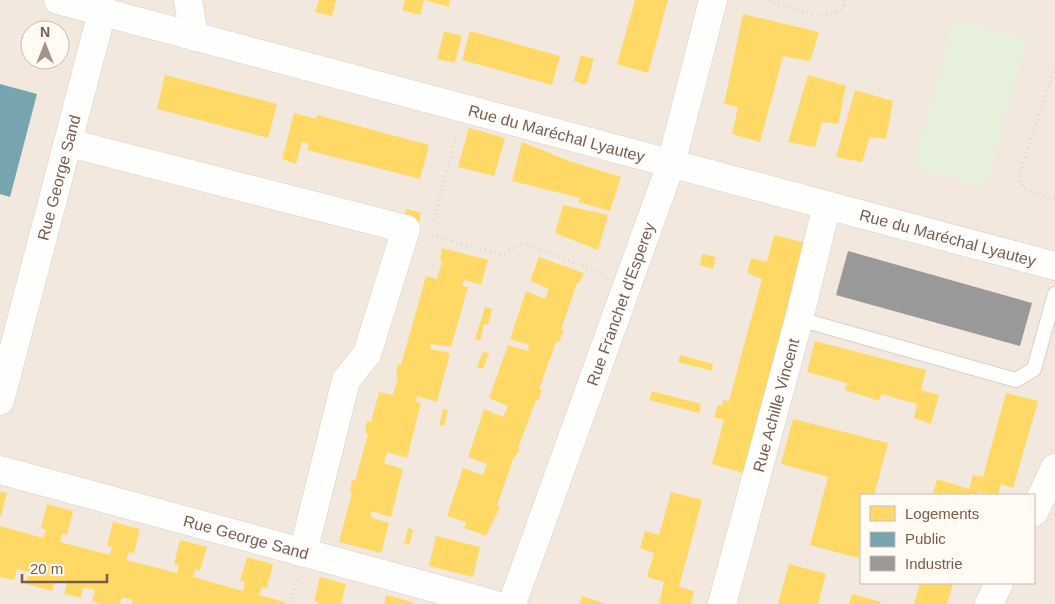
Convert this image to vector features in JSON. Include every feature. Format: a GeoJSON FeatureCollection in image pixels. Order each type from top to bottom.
{"type":"FeatureCollection","features":[{"type":"Feature","properties":{"kind":"street","name":"Rue du Maréchal Lyautey"},"geometry":{"type":"LineString","coordinates":[[58,0],[1055,266]]}},
{"type":"Feature","properties":{"kind":"street"},"geometry":{"type":"LineString","coordinates":[[188,0],[194,36]]}},
{"type":"Feature","properties":{"kind":"street","name":"Rue Franchet d'Esperey"},"geometry":{"type":"LineString","coordinates":[[512,604],[671,164],[713,0]]}},
{"type":"Feature","properties":{"kind":"street","name":"Rue George Sand"},"geometry":{"type":"LineString","coordinates":[[0,401],[7,346],[69,143],[102,12]]}},
{"type":"Feature","properties":{"kind":"street"},"geometry":{"type":"LineString","coordinates":[[69,143],[418,232],[367,354],[346,380],[303,553]]}},
{"type":"Feature","properties":{"kind":"street","name":"Rue Achille Vincent"},"geometry":{"type":"LineString","coordinates":[[722,604],[800,319],[827,205]]}},
{"type":"Feature","properties":{"kind":"street"},"geometry":{"type":"LineString","coordinates":[[1035,510],[1055,468]]}},
{"type":"Feature","properties":{"kind":"street","name":"Rue George Sand"},"geometry":{"type":"LineString","coordinates":[[0,470],[493,604]]}},
{"type":"Feature","properties":{"kind":"street"},"geometry":{"type":"LineString","coordinates":[[989,604],[999,584]]}},
{"type":"Feature","properties":{"kind":"lane"},"geometry":{"type":"LineString","coordinates":[[800,319],[1016,380],[1034,369],[1055,294]]}},
{"type":"Feature","properties":{"kind":"path"},"geometry":{"type":"LineString","coordinates":[[764,0],[820,16],[842,10],[845,0]]}},
{"type":"Feature","properties":{"kind":"path"},"geometry":{"type":"LineString","coordinates":[[1055,67],[1018,179],[1026,189],[1055,199]]}},
{"type":"Feature","properties":{"kind":"path"},"geometry":{"type":"LineString","coordinates":[[464,109],[418,232],[502,255],[523,243],[628,283]]}},
{"type":"Feature","properties":{"kind":"shaded area"},"geometry":{"type":"Polygon","coordinates":[[[0,0],[1055,0],[1055,604],[0,604],[0,0]]]}},
{"type":"Feature","properties":{"kind":"green space"},"geometry":{"type":"Polygon","coordinates":[[[954,20],[1026,40],[986,187],[913,167],[954,20]]]}},
{"type":"Feature","properties":{"kind":"building: Logements"},"geometry":{"type":"Polygon","coordinates":[[[319,0],[336,0],[332,16],[315,12],[319,0]]]}},
{"type":"Feature","properties":{"kind":"building: Logements"},"geometry":{"type":"Polygon","coordinates":[[[405,0],[424,0],[420,15],[402,10],[405,0]]]}},
{"type":"Feature","properties":{"kind":"building: Logements"},"geometry":{"type":"Polygon","coordinates":[[[425,0],[450,0],[449,7],[425,0]]]}},
{"type":"Feature","properties":{"kind":"building: Logements"},"geometry":{"type":"Polygon","coordinates":[[[635,0],[668,0],[648,73],[617,64],[635,0]]]}},
{"type":"Feature","properties":{"kind":"building: Logements"},"geometry":{"type":"Polygon","coordinates":[[[743,14],[819,32],[810,61],[783,56],[760,142],[732,134],[738,107],[724,104],[743,14]]]}},
{"type":"Feature","properties":{"kind":"building: Logements"},"geometry":{"type":"Polygon","coordinates":[[[444,31],[462,36],[455,63],[437,59],[444,31]]]}},
{"type":"Feature","properties":{"kind":"building: Logements"},"geometry":{"type":"Polygon","coordinates":[[[470,31],[560,56],[552,85],[462,60],[470,31]]]}},
{"type":"Feature","properties":{"kind":"building: Logements"},"geometry":{"type":"Polygon","coordinates":[[[581,55],[594,59],[586,85],[574,81],[581,55]]]}},
{"type":"Feature","properties":{"kind":"building: Logements"},"geometry":{"type":"Polygon","coordinates":[[[165,75],[277,104],[268,138],[157,109],[165,75]]]}},
{"type":"Feature","properties":{"kind":"building: Logements"},"geometry":{"type":"Polygon","coordinates":[[[808,75],[846,86],[838,124],[822,122],[815,147],[788,142],[808,75]]]}},
{"type":"Feature","properties":{"kind":"building: Logements"},"geometry":{"type":"Polygon","coordinates":[[[855,90],[893,101],[886,139],[870,137],[862,162],[836,157],[855,90]]]}},
{"type":"Feature","properties":{"kind":"building: Logements"},"geometry":{"type":"Polygon","coordinates":[[[294,113],[316,119],[317,115],[429,145],[420,179],[307,150],[309,144],[302,142],[296,164],[282,159],[294,113]]]}},
{"type":"Feature","properties":{"kind":"building: Logements"},"geometry":{"type":"Polygon","coordinates":[[[469,128],[505,138],[494,176],[458,167],[469,128]]]}},
{"type":"Feature","properties":{"kind":"building: Logements"},"geometry":{"type":"Polygon","coordinates":[[[522,142],[572,162],[621,177],[610,211],[578,202],[580,198],[512,181],[522,142]]]}},
{"type":"Feature","properties":{"kind":"building: Logements"},"geometry":{"type":"Polygon","coordinates":[[[563,205],[608,215],[598,250],[555,233],[563,205]]]}},
{"type":"Feature","properties":{"kind":"building: Logements"},"geometry":{"type":"Polygon","coordinates":[[[406,209],[421,213],[419,222],[404,218],[406,209]]]}},
{"type":"Feature","properties":{"kind":"building: Logements"},"geometry":{"type":"Polygon","coordinates":[[[774,235],[806,243],[743,473],[712,464],[724,420],[714,417],[718,405],[722,406],[723,400],[729,401],[762,279],[747,273],[751,258],[767,262],[774,235]]]}},
{"type":"Feature","properties":{"kind":"building: Logements"},"geometry":{"type":"Polygon","coordinates":[[[442,248],[488,260],[481,285],[464,280],[462,286],[468,287],[451,347],[431,344],[430,349],[450,353],[437,402],[417,396],[416,402],[421,403],[407,458],[387,452],[384,463],[403,469],[391,517],[372,511],[370,517],[389,523],[381,553],[339,542],[352,493],[350,493],[352,480],[355,481],[368,434],[365,433],[367,421],[371,422],[379,392],[393,395],[398,377],[396,377],[398,364],[401,365],[426,276],[437,279],[442,261],[440,260],[442,248]]]}},
{"type":"Feature","properties":{"kind":"building: Logements"},"geometry":{"type":"Polygon","coordinates":[[[702,254],[716,257],[713,269],[700,265],[702,254]]]}},
{"type":"Feature","properties":{"kind":"building: Logements"},"geometry":{"type":"Polygon","coordinates":[[[539,257],[584,273],[579,284],[577,283],[561,330],[564,331],[558,343],[556,342],[539,389],[542,390],[538,401],[536,400],[518,448],[520,450],[513,459],[497,506],[500,507],[486,536],[464,528],[466,522],[447,516],[463,468],[483,475],[487,464],[468,457],[484,409],[503,417],[508,406],[489,398],[508,345],[528,351],[529,345],[510,339],[526,291],[545,299],[549,289],[530,281],[539,257]]]}},
{"type":"Feature","properties":{"kind":"building: Logements"},"geometry":{"type":"Polygon","coordinates":[[[485,307],[492,309],[488,325],[484,324],[480,341],[475,339],[485,307]]]}},
{"type":"Feature","properties":{"kind":"building: Logements"},"geometry":{"type":"Polygon","coordinates":[[[815,341],[926,370],[921,390],[939,395],[931,424],[914,418],[917,404],[881,394],[879,401],[845,390],[847,383],[807,372],[815,341]]]}},
{"type":"Feature","properties":{"kind":"building: Logements"},"geometry":{"type":"Polygon","coordinates":[[[483,352],[489,353],[483,369],[477,367],[483,352]]]}},
{"type":"Feature","properties":{"kind":"building: Logements"},"geometry":{"type":"Polygon","coordinates":[[[680,355],[713,364],[712,371],[678,362],[680,355]]]}},
{"type":"Feature","properties":{"kind":"building: Logements"},"geometry":{"type":"Polygon","coordinates":[[[652,391],[701,404],[699,413],[649,400],[652,391]]]}},
{"type":"Feature","properties":{"kind":"building: Logements"},"geometry":{"type":"Polygon","coordinates":[[[1006,393],[1038,401],[1013,488],[1001,484],[998,494],[978,492],[977,494],[933,493],[937,479],[969,489],[973,475],[983,477],[1006,393]]]}},
{"type":"Feature","properties":{"kind":"building: Logements"},"geometry":{"type":"Polygon","coordinates":[[[443,409],[448,410],[444,426],[439,425],[443,409]]]}},
{"type":"Feature","properties":{"kind":"building: Logements"},"geometry":{"type":"Polygon","coordinates":[[[793,419],[888,443],[874,494],[860,494],[860,549],[858,558],[810,545],[828,477],[781,464],[793,419]]]}},
{"type":"Feature","properties":{"kind":"building: Logements"},"geometry":{"type":"Polygon","coordinates":[[[0,492],[7,493],[1,516],[0,516],[0,492]]]}},
{"type":"Feature","properties":{"kind":"building: Logements"},"geometry":{"type":"Polygon","coordinates":[[[671,492],[702,500],[679,587],[694,591],[691,604],[659,604],[664,582],[647,577],[654,553],[640,548],[645,531],[659,535],[671,492]]]}},
{"type":"Feature","properties":{"kind":"building: Logements"},"geometry":{"type":"Polygon","coordinates":[[[47,504],[73,511],[67,535],[62,534],[60,542],[110,555],[112,547],[107,546],[113,522],[140,529],[134,553],[129,552],[126,560],[177,573],[179,565],[174,564],[180,540],[207,547],[200,571],[195,569],[193,577],[243,591],[245,582],[240,581],[247,557],[273,564],[267,588],[262,587],[259,595],[285,602],[285,604],[132,604],[133,600],[122,597],[120,604],[102,604],[92,601],[95,590],[83,587],[81,598],[64,594],[67,583],[55,580],[52,591],[26,584],[29,572],[17,569],[14,580],[0,577],[0,526],[43,538],[46,530],[41,528],[47,504]]]}},
{"type":"Feature","properties":{"kind":"building: Logements"},"geometry":{"type":"Polygon","coordinates":[[[408,528],[413,530],[409,545],[404,544],[408,528]]]}},
{"type":"Feature","properties":{"kind":"building: Logements"},"geometry":{"type":"Polygon","coordinates":[[[436,536],[480,547],[473,577],[429,566],[436,536]]]}},
{"type":"Feature","properties":{"kind":"building: Logements"},"geometry":{"type":"Polygon","coordinates":[[[789,564],[826,574],[818,604],[778,604],[789,564]]]}},
{"type":"Feature","properties":{"kind":"building: Logements"},"geometry":{"type":"Polygon","coordinates":[[[320,577],[346,584],[341,604],[318,604],[319,602],[314,601],[320,577]]]}},
{"type":"Feature","properties":{"kind":"building: Logements"},"geometry":{"type":"Polygon","coordinates":[[[920,584],[953,584],[947,604],[914,604],[920,584]]]}},
{"type":"Feature","properties":{"kind":"building: Logements"},"geometry":{"type":"Polygon","coordinates":[[[852,594],[881,602],[880,604],[849,604],[852,594]]]}},
{"type":"Feature","properties":{"kind":"building: Logements"},"geometry":{"type":"Polygon","coordinates":[[[386,595],[413,602],[412,604],[384,604],[386,595]]]}},
{"type":"Feature","properties":{"kind":"building: Logements"},"geometry":{"type":"Polygon","coordinates":[[[582,596],[606,604],[579,604],[582,596]]]}},
{"type":"Feature","properties":{"kind":"building: Public"},"geometry":{"type":"Polygon","coordinates":[[[0,84],[37,94],[10,197],[0,194],[0,84]]]}},
{"type":"Feature","properties":{"kind":"building: Industrie"},"geometry":{"type":"Polygon","coordinates":[[[848,251],[1032,303],[1020,346],[836,295],[848,251]]]}}]}
